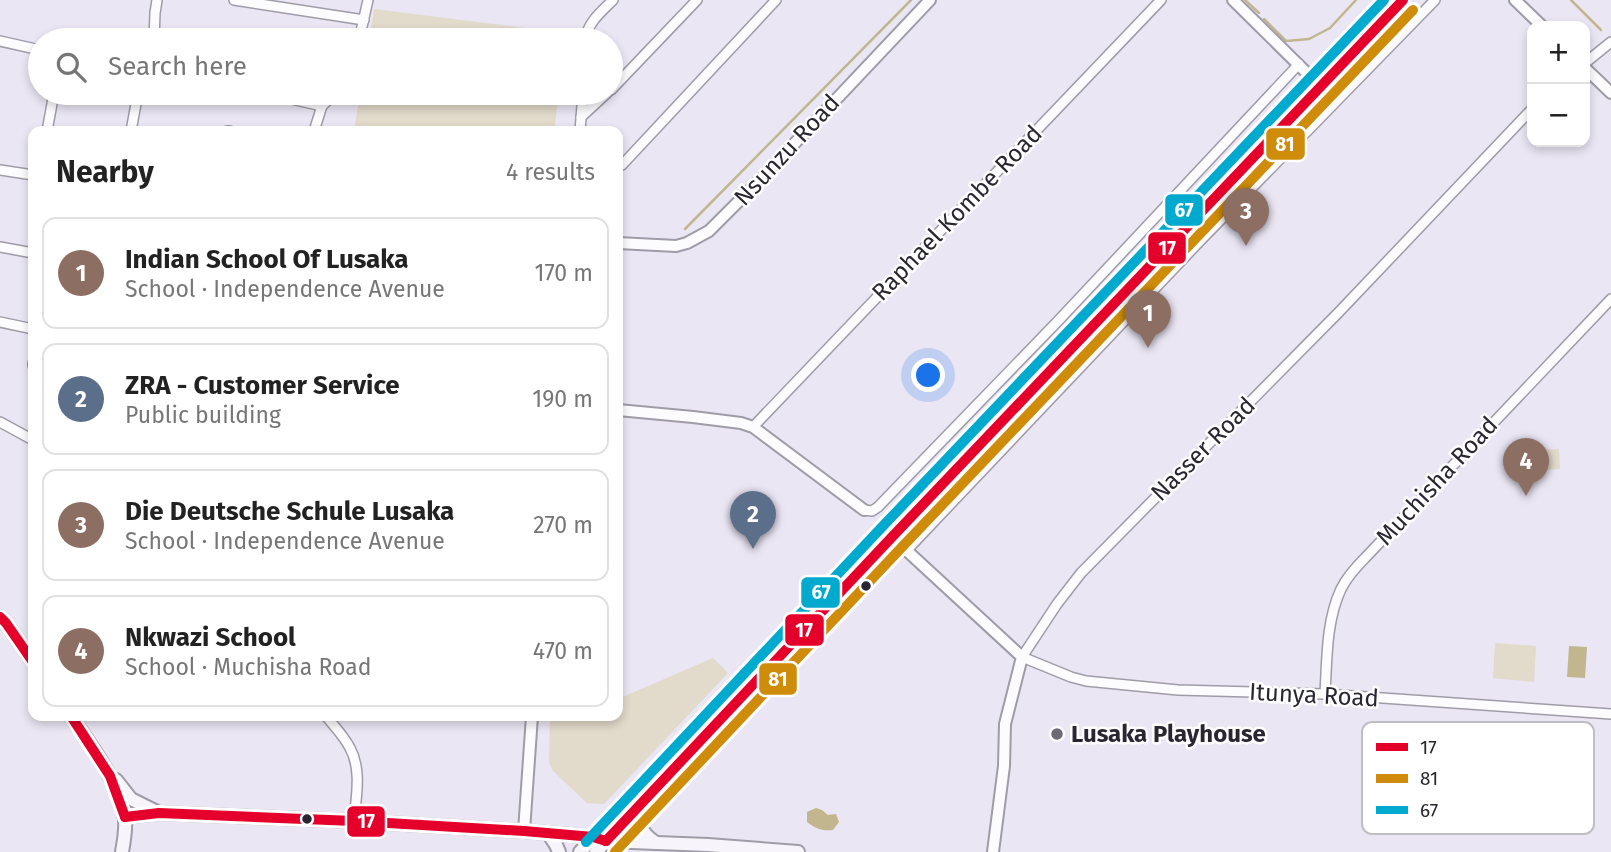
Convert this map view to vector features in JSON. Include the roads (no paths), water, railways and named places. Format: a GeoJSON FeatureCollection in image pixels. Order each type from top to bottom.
{"type":"FeatureCollection","features":[{"type":"Feature","properties":{"kind":"main road"},"geometry":{"type":"LineString","coordinates":[[596,852],[1316,82],[1387,0]]}},
{"type":"Feature","properties":{"kind":"main road"},"geometry":{"type":"LineString","coordinates":[[580,852],[811,604],[1316,82],[1403,0]]}},
{"type":"Feature","properties":{"kind":"main road"},"geometry":{"type":"LineString","coordinates":[[2,622],[28,656]]}},
{"type":"Feature","properties":{"kind":"main road"},"geometry":{"type":"LineString","coordinates":[[74,721],[110,776],[118,795],[125,817],[122,852]]}},
{"type":"Feature","properties":{"kind":"main road"},"geometry":{"type":"LineString","coordinates":[[110,776],[131,799],[159,813]]}},
{"type":"Feature","properties":{"kind":"main road"},"geometry":{"type":"LineString","coordinates":[[643,802],[639,819],[641,828],[645,835],[656,843]]}},
{"type":"Feature","properties":{"kind":"main road"},"geometry":{"type":"LineString","coordinates":[[125,817],[159,813],[354,821],[524,831],[593,837],[606,841],[798,852]]}},
{"type":"Feature","properties":{"kind":"main road"},"geometry":{"type":"LineString","coordinates":[[548,833],[559,852]]}},
{"type":"Feature","properties":{"kind":"street"},"geometry":{"type":"LineString","coordinates":[[154,28],[157,0]]}},
{"type":"Feature","properties":{"kind":"street"},"geometry":{"type":"LineString","coordinates":[[234,0],[364,20]]}},
{"type":"Feature","properties":{"kind":"street"},"geometry":{"type":"LineString","coordinates":[[362,28],[368,0]]}},
{"type":"Feature","properties":{"kind":"street"},"geometry":{"type":"LineString","coordinates":[[589,28],[613,0]]}},
{"type":"Feature","properties":{"kind":"street"},"geometry":{"type":"LineString","coordinates":[[623,77],[697,0]]}},
{"type":"Feature","properties":{"kind":"street"},"geometry":{"type":"LineString","coordinates":[[623,162],[776,0]]}},
{"type":"Feature","properties":{"kind":"street","name":"Nsunzu Road"},"geometry":{"type":"LineString","coordinates":[[623,243],[676,246],[709,231],[930,0]]}},
{"type":"Feature","properties":{"kind":"street","name":"Raphael Kombe Road"},"geometry":{"type":"LineString","coordinates":[[753,426],[1161,0]]}},
{"type":"Feature","properties":{"kind":"street"},"geometry":{"type":"LineString","coordinates":[[1233,0],[1316,82]]}},
{"type":"Feature","properties":{"kind":"street"},"geometry":{"type":"LineString","coordinates":[[907,550],[1199,242],[1435,0]]}},
{"type":"Feature","properties":{"kind":"street"},"geometry":{"type":"LineString","coordinates":[[1516,0],[1537,21]]}},
{"type":"Feature","properties":{"kind":"street"},"geometry":{"type":"LineString","coordinates":[[0,41],[28,47]]}},
{"type":"Feature","properties":{"kind":"street"},"geometry":{"type":"LineString","coordinates":[[1590,61],[1611,42]]}},
{"type":"Feature","properties":{"kind":"street"},"geometry":{"type":"LineString","coordinates":[[623,411],[705,418],[753,426],[864,510],[872,511],[878,508],[1299,64]]}},
{"type":"Feature","properties":{"kind":"street"},"geometry":{"type":"LineString","coordinates":[[1590,70],[1611,93]]}},
{"type":"Feature","properties":{"kind":"street"},"geometry":{"type":"LineString","coordinates":[[48,126],[52,105]]}},
{"type":"Feature","properties":{"kind":"street"},"geometry":{"type":"LineString","coordinates":[[132,126],[136,105]]}},
{"type":"Feature","properties":{"kind":"street"},"geometry":{"type":"LineString","coordinates":[[316,126],[322,106],[318,105]]}},
{"type":"Feature","properties":{"kind":"street"},"geometry":{"type":"LineString","coordinates":[[580,126],[582,105]]}},
{"type":"Feature","properties":{"kind":"street"},"geometry":{"type":"LineString","coordinates":[[581,117],[594,105]]}},
{"type":"Feature","properties":{"kind":"street","name":"Nasser Road"},"geometry":{"type":"LineString","coordinates":[[993,852],[1004,766],[1005,724],[1022,657],[1057,604],[1081,573],[1339,312],[1527,114]]}},
{"type":"Feature","properties":{"kind":"street"},"geometry":{"type":"LineString","coordinates":[[0,170],[28,174]]}},
{"type":"Feature","properties":{"kind":"street"},"geometry":{"type":"LineString","coordinates":[[0,247],[28,252]]}},
{"type":"Feature","properties":{"kind":"street","name":"Muchisha Road"},"geometry":{"type":"LineString","coordinates":[[1325,694],[1332,617],[1341,589],[1355,568],[1611,299]]}},
{"type":"Feature","properties":{"kind":"street"},"geometry":{"type":"LineString","coordinates":[[0,322],[28,328]]}},
{"type":"Feature","properties":{"kind":"street"},"geometry":{"type":"LineString","coordinates":[[0,422],[28,437]]}},
{"type":"Feature","properties":{"kind":"street"},"geometry":{"type":"LineString","coordinates":[[892,537],[1022,657]]}},
{"type":"Feature","properties":{"kind":"street","name":"Itunya Road"},"geometry":{"type":"LineString","coordinates":[[1022,657],[1086,681],[1178,690],[1325,694],[1611,714]]}},
{"type":"Feature","properties":{"kind":"street"},"geometry":{"type":"LineString","coordinates":[[330,721],[354,757],[357,779],[354,821]]}},
{"type":"Feature","properties":{"kind":"street"},"geometry":{"type":"LineString","coordinates":[[524,831],[532,721]]}},
{"type":"Feature","properties":{"kind":"waterway"},"geometry":{"type":"LineString","coordinates":[[685,229],[911,0]]}},
{"type":"Feature","properties":{"kind":"waterway"},"geometry":{"type":"LineString","coordinates":[[1245,0],[1259,13]]}},
{"type":"Feature","properties":{"kind":"waterway"},"geometry":{"type":"LineString","coordinates":[[1264,19],[1286,41],[1309,39],[1330,28],[1356,0]]}},
{"type":"Feature","properties":{"kind":"waterway"},"geometry":{"type":"LineString","coordinates":[[1571,0],[1601,30]]}},
{"type":"Feature","properties":{"kind":"place","name":"Die Deutsche Schule Lusaka"},"geometry":{"type":"Point","coordinates":[1246,246]}},
{"type":"Feature","properties":{"kind":"place","name":"Indian School Of Lusaka"},"geometry":{"type":"Point","coordinates":[1148,348]}},
{"type":"Feature","properties":{"kind":"place","name":"Nkwazi School"},"geometry":{"type":"Point","coordinates":[1526,496]}},
{"type":"Feature","properties":{"kind":"place","name":"ZRA - Customer Service"},"geometry":{"type":"Point","coordinates":[753,549]}},
{"type":"Feature","properties":{"kind":"place","name":"Lusaka Playhouse"},"geometry":{"type":"Point","coordinates":[1057,734]}}]}
